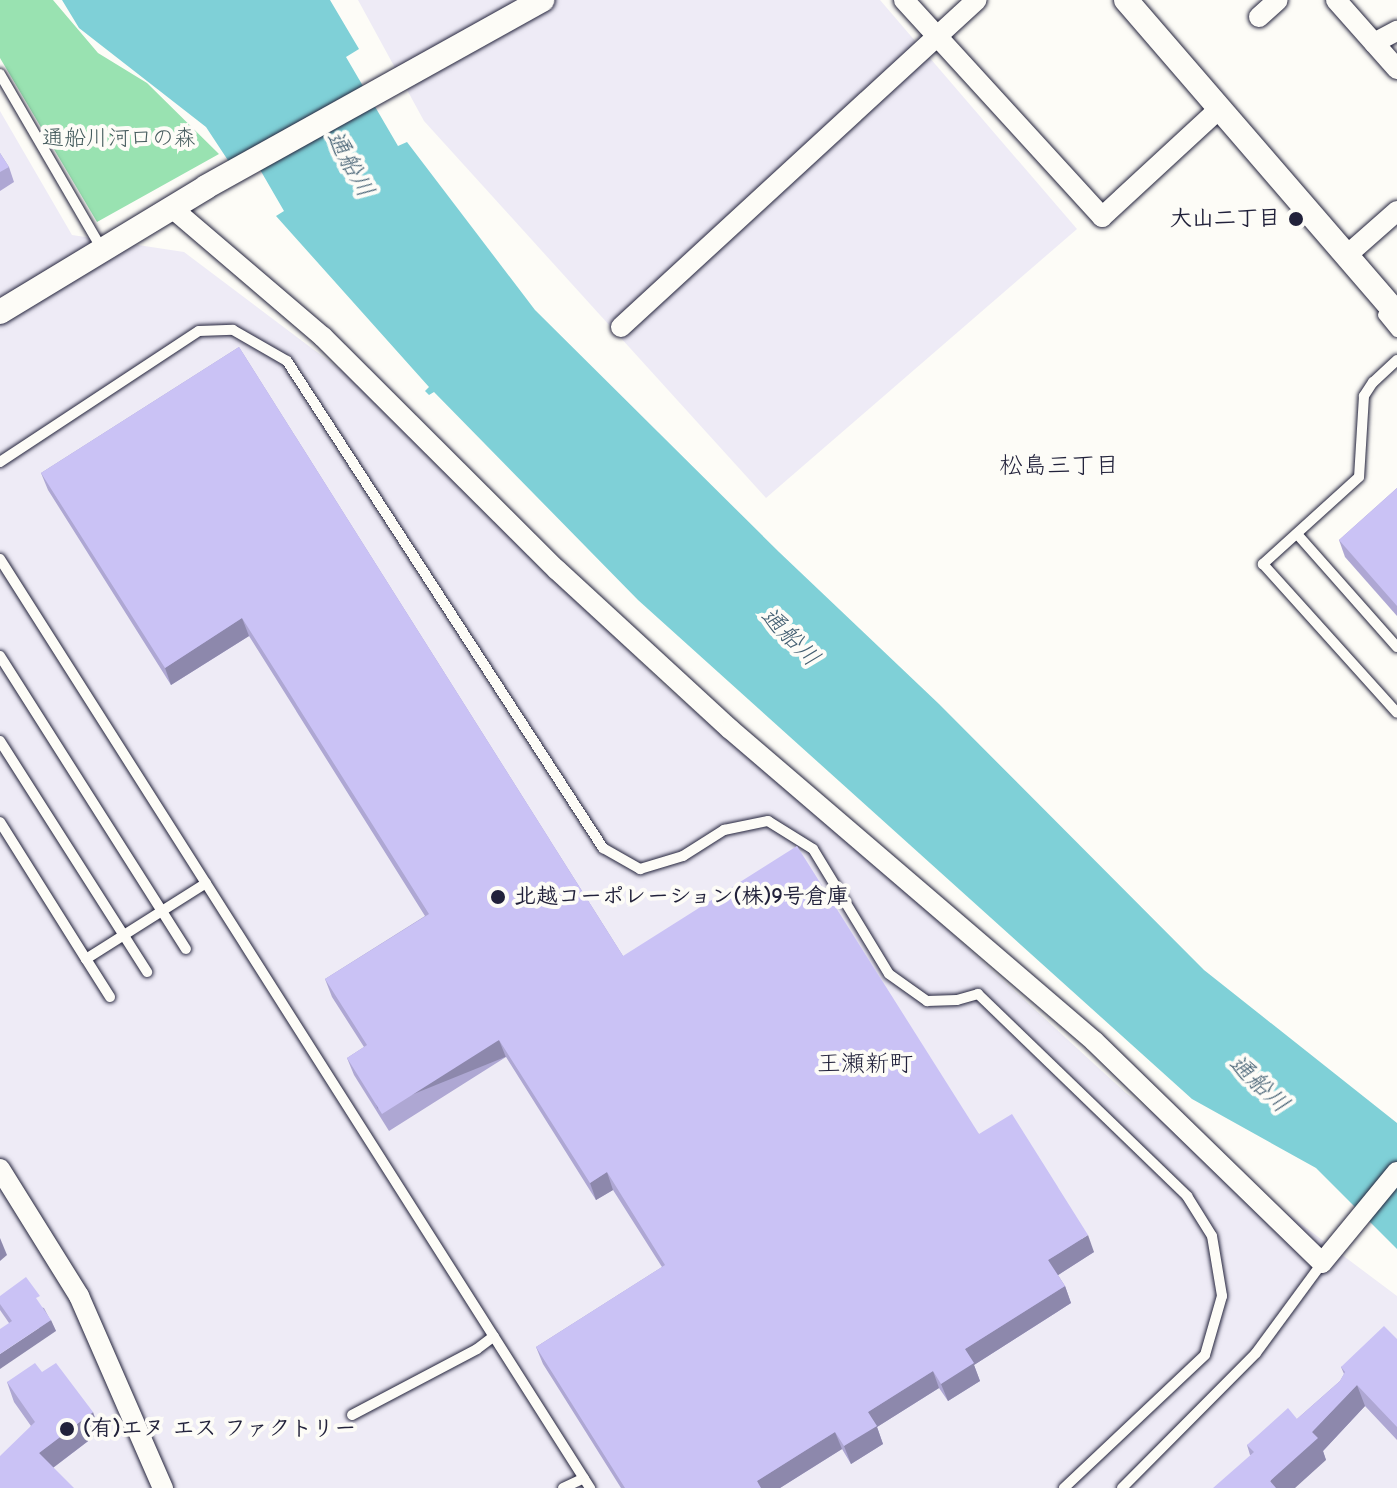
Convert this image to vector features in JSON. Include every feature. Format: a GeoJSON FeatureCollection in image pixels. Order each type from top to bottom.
{"type":"FeatureCollection","features":[{"type":"Feature","properties":{"kind":"street"},"geometry":{"type":"LineString","coordinates":[[0,312],[206,187],[542,0]]}},
{"type":"Feature","properties":{"kind":"street"},"geometry":{"type":"LineString","coordinates":[[904,0],[1102,217],[1219,109]]}},
{"type":"Feature","properties":{"kind":"street"},"geometry":{"type":"LineString","coordinates":[[621,327],[977,0]]}},
{"type":"Feature","properties":{"kind":"street"},"geometry":{"type":"LineString","coordinates":[[1126,0],[1397,314]]}},
{"type":"Feature","properties":{"kind":"street"},"geometry":{"type":"LineString","coordinates":[[1259,17],[1278,0]]}},
{"type":"Feature","properties":{"kind":"street"},"geometry":{"type":"LineString","coordinates":[[1337,0],[1397,69]]}},
{"type":"Feature","properties":{"kind":"street"},"geometry":{"type":"LineString","coordinates":[[1374,43],[1397,31]]}},
{"type":"Feature","properties":{"kind":"street"},"geometry":{"type":"LineString","coordinates":[[172,208],[323,337],[557,570],[708,708],[1094,1041],[1322,1263],[1397,1172]]}},
{"type":"Feature","properties":{"kind":"street"},"geometry":{"type":"LineString","coordinates":[[1346,256],[1397,211]]}},
{"type":"Feature","properties":{"kind":"street"},"geometry":{"type":"LineString","coordinates":[[0,1169],[79,1296],[163,1488]]}},
{"type":"Feature","properties":{"kind":"lane"},"geometry":{"type":"LineString","coordinates":[[0,74],[103,250]]}},
{"type":"Feature","properties":{"kind":"lane"},"geometry":{"type":"LineString","coordinates":[[1368,282],[1370,300],[1397,332]]}},
{"type":"Feature","properties":{"kind":"lane"},"geometry":{"type":"LineString","coordinates":[[0,462],[199,331],[233,330],[287,361],[603,848],[640,869],[683,856],[724,830],[768,821],[813,849],[889,974],[927,1001],[957,1000],[978,994],[1187,1196],[1212,1236],[1222,1296],[1205,1355],[1064,1488]]}},
{"type":"Feature","properties":{"kind":"lane"},"geometry":{"type":"LineString","coordinates":[[1397,360],[1373,382],[1364,396],[1359,477],[1263,564],[1397,713]]}},
{"type":"Feature","properties":{"kind":"lane"},"geometry":{"type":"LineString","coordinates":[[1297,534],[1397,647]]}},
{"type":"Feature","properties":{"kind":"lane"},"geometry":{"type":"LineString","coordinates":[[0,559],[590,1488]]}},
{"type":"Feature","properties":{"kind":"lane"},"geometry":{"type":"LineString","coordinates":[[0,656],[186,949]]}},
{"type":"Feature","properties":{"kind":"lane"},"geometry":{"type":"LineString","coordinates":[[0,741],[147,972]]}},
{"type":"Feature","properties":{"kind":"lane"},"geometry":{"type":"LineString","coordinates":[[0,822],[110,997]]}},
{"type":"Feature","properties":{"kind":"lane"},"geometry":{"type":"LineString","coordinates":[[86,959],[206,883]]}},
{"type":"Feature","properties":{"kind":"lane"},"geometry":{"type":"LineString","coordinates":[[1122,1488],[1256,1353],[1322,1263]]}},
{"type":"Feature","properties":{"kind":"lane"},"geometry":{"type":"LineString","coordinates":[[352,1415],[477,1349],[494,1336]]}},
{"type":"Feature","properties":{"kind":"lane"},"geometry":{"type":"LineString","coordinates":[[563,1488],[584,1478]]}},
{"type":"Feature","properties":{"kind":"shaded area"},"geometry":{"type":"Polygon","coordinates":[[[358,0],[880,0],[1077,229],[766,498],[424,121],[358,0]]]}},
{"type":"Feature","properties":{"kind":"shaded area"},"geometry":{"type":"Polygon","coordinates":[[[0,111],[72,235],[184,252],[362,386],[664,685],[911,896],[1126,1093],[1397,1296],[1397,1488],[0,1488],[0,111]]]}},
{"type":"Feature","properties":{"kind":"green space","name":"通船川河口の森"},"geometry":{"type":"Polygon","coordinates":[[[0,0],[53,0],[98,53],[147,83],[219,154],[97,222],[0,58],[0,0]]]}},
{"type":"Feature","properties":{"kind":"water","name":"通船川"},"geometry":{"type":"Polygon","coordinates":[[[62,0],[330,0],[359,49],[346,57],[398,146],[407,142],[535,310],[779,552],[939,704],[1204,970],[1397,1123],[1397,1249],[1316,1168],[1192,1099],[638,600],[434,392],[429,395],[425,391],[429,387],[276,216],[284,211],[255,161],[235,171],[206,127],[79,28],[62,0]]]}},
{"type":"Feature","properties":{"kind":"building"},"geometry":{"type":"Polygon","coordinates":[[[0,153],[9,167],[0,172],[0,153]]]}},
{"type":"Feature","properties":{"kind":"building","name":"北越コーポレーション(株)9号倉庫"},"geometry":{"type":"Polygon","coordinates":[[[239,347],[623,956],[797,846],[979,1134],[1012,1114],[1088,1235],[1048,1260],[1065,1286],[965,1349],[974,1363],[941,1384],[933,1371],[868,1412],[877,1426],[844,1446],[835,1432],[757,1481],[761,1488],[625,1488],[536,1347],[665,1265],[607,1172],[590,1183],[499,1040],[382,1114],[347,1058],[367,1045],[325,979],[429,914],[242,618],[165,668],[41,473],[239,347]]]}},
{"type":"Feature","properties":{"kind":"building"},"geometry":{"type":"Polygon","coordinates":[[[1397,488],[1397,606],[1339,540],[1397,488]]]}},
{"type":"Feature","properties":{"kind":"building"},"geometry":{"type":"Polygon","coordinates":[[[26,1277],[40,1296],[36,1298],[51,1320],[0,1354],[0,1329],[12,1321],[0,1304],[0,1296],[26,1277]]]}},
{"type":"Feature","properties":{"kind":"building"},"geometry":{"type":"Polygon","coordinates":[[[1384,1326],[1397,1339],[1397,1427],[1357,1385],[1312,1432],[1318,1438],[1270,1481],[1276,1488],[1213,1488],[1254,1452],[1247,1445],[1288,1408],[1297,1419],[1340,1381],[1345,1372],[1341,1367],[1384,1326]]]}},
{"type":"Feature","properties":{"kind":"building"},"geometry":{"type":"Polygon","coordinates":[[[35,1363],[42,1372],[56,1363],[93,1412],[39,1453],[74,1488],[0,1488],[0,1456],[35,1422],[7,1382],[35,1363]]]}},
{"type":"Feature","properties":{"kind":"place","name":"大山二丁目"},"geometry":{"type":"Point","coordinates":[1296,219]}},
{"type":"Feature","properties":{"kind":"place","name":"北越コーポレーション(株)9号倉庫"},"geometry":{"type":"Point","coordinates":[498,897]}},
{"type":"Feature","properties":{"kind":"place","name":"(有)エヌ エス ファクトリー"},"geometry":{"type":"Point","coordinates":[67,1429]}},
{"type":"Feature","properties":{"kind":"district","name":"松島三丁目"},"geometry":{"type":"Point","coordinates":[1059,466]}},
{"type":"Feature","properties":{"kind":"district","name":"王瀬新町"},"geometry":{"type":"Point","coordinates":[865,1064]}}]}
